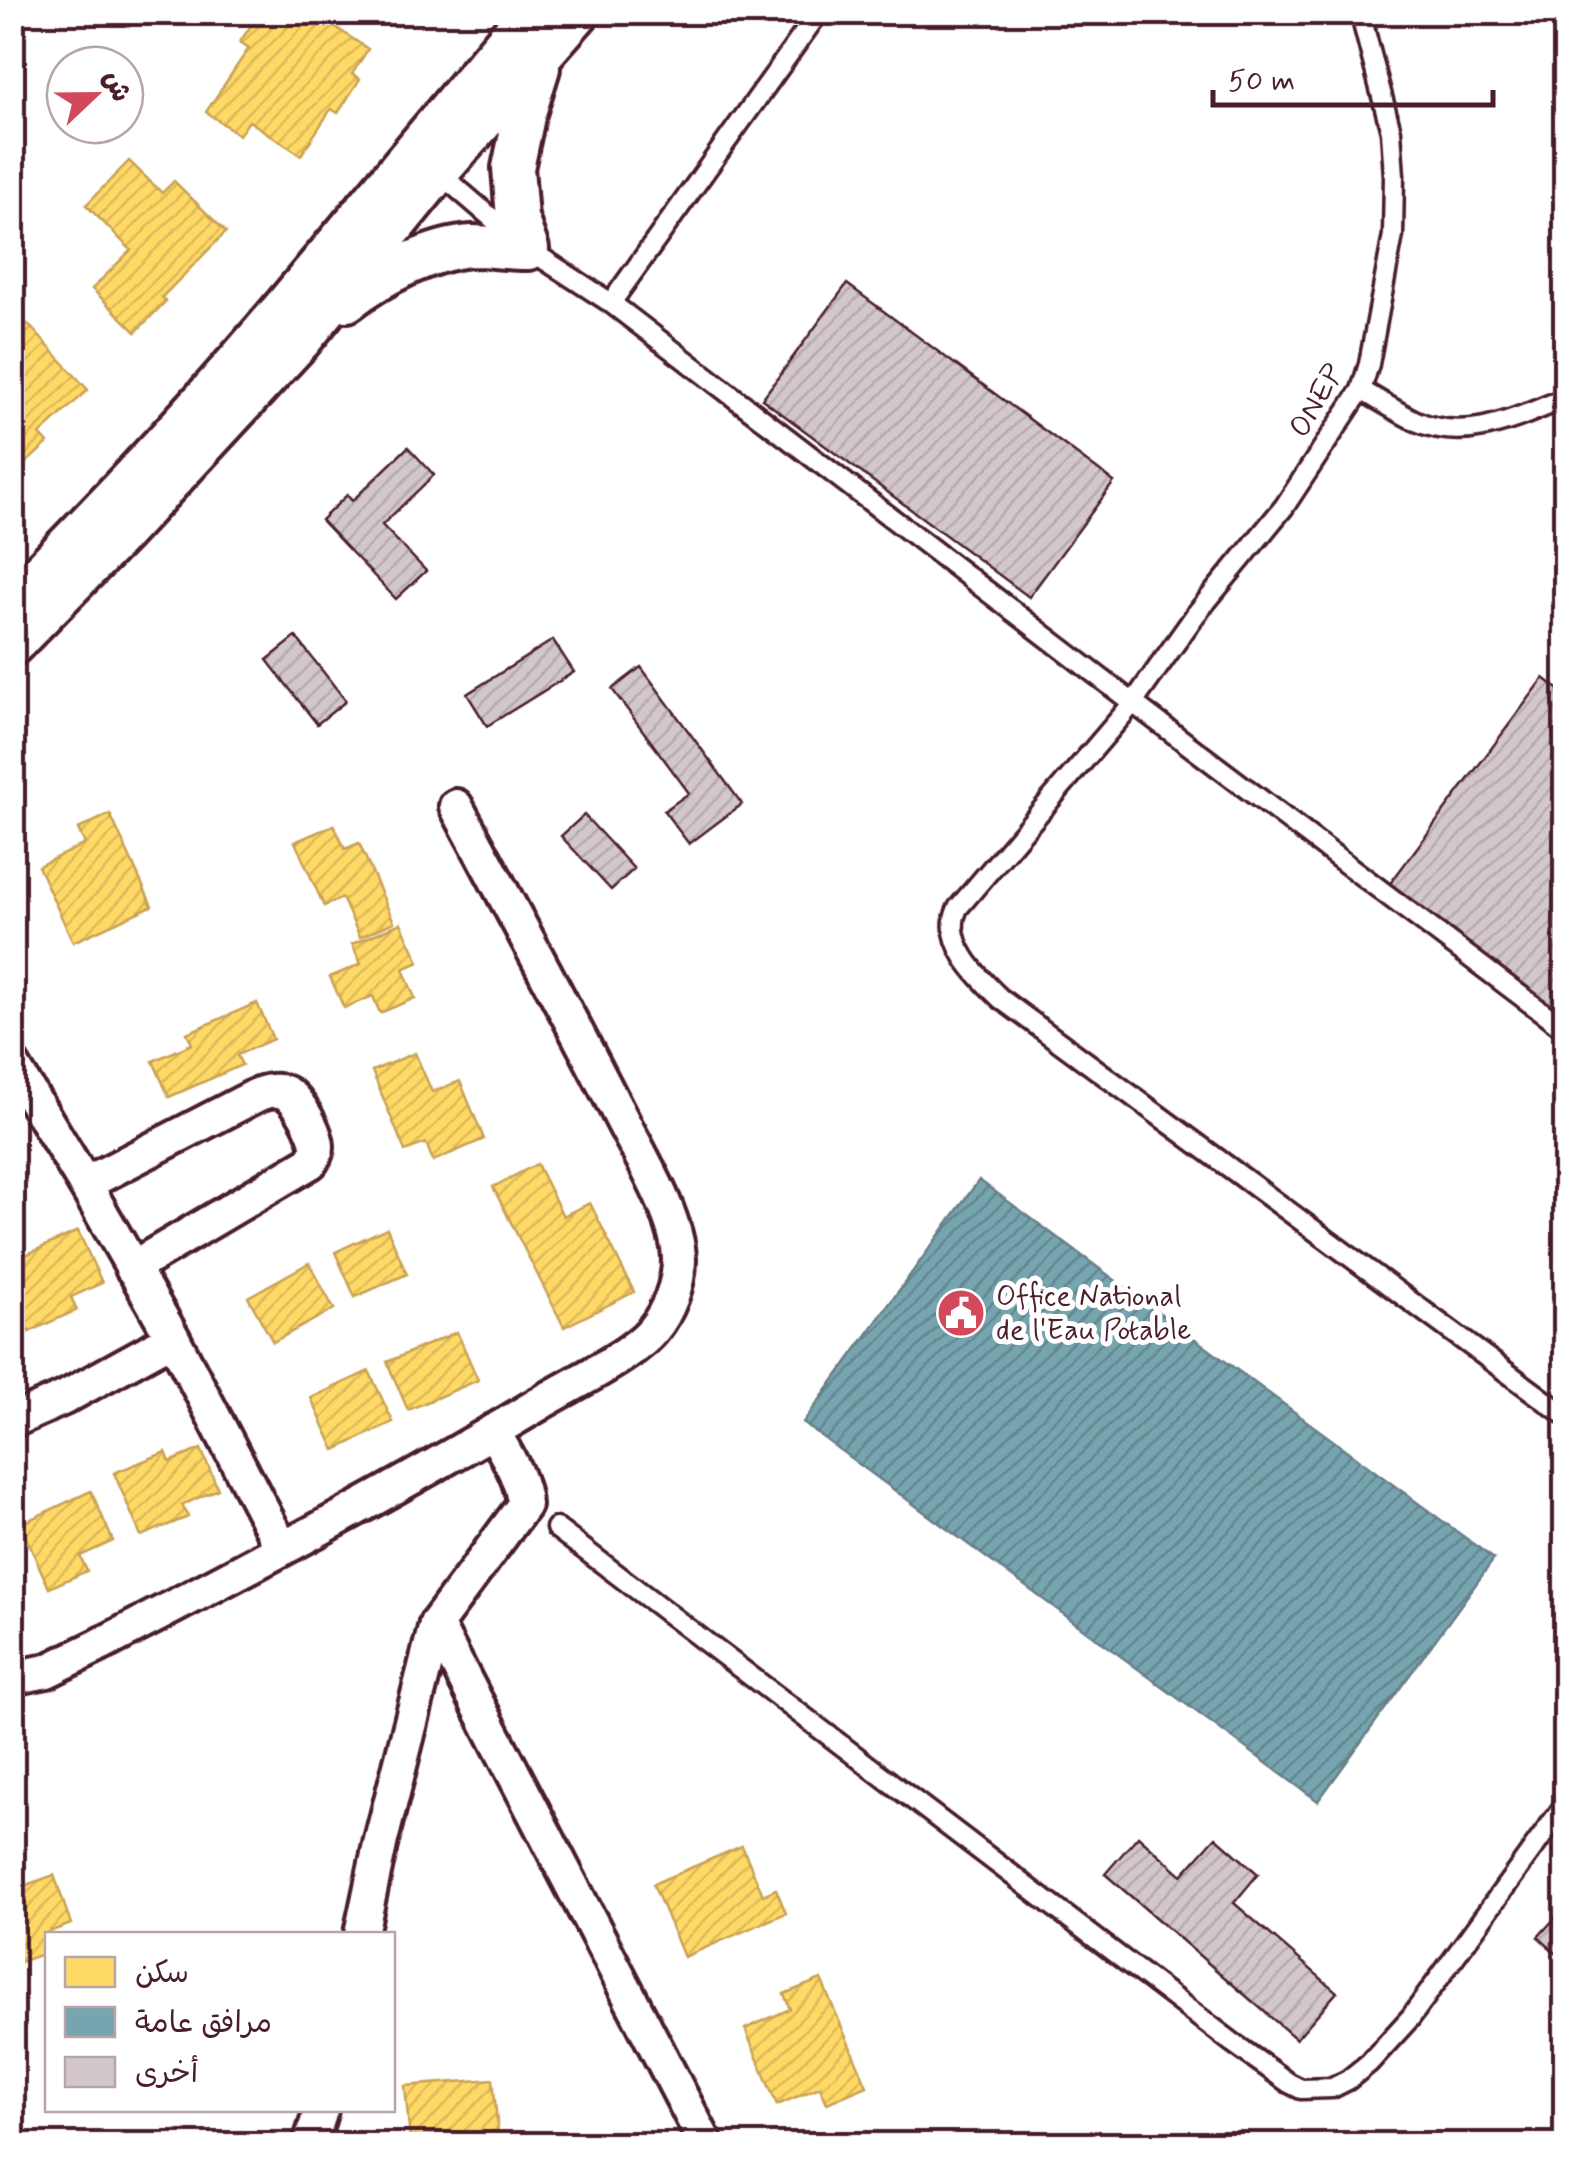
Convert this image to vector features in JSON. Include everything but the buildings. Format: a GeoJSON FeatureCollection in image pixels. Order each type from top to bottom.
{"type":"FeatureCollection","features":[{"type":"Feature","properties":{"kind":"street"},"geometry":{"type":"LineString","coordinates":[[300,341],[531,12]]}},
{"type":"Feature","properties":{"kind":"street"},"geometry":{"type":"LineString","coordinates":[[12,602],[194,411],[286,306],[425,162],[542,54],[579,12]]}},
{"type":"Feature","properties":{"kind":"street"},"geometry":{"type":"LineString","coordinates":[[12,645],[300,341],[368,284],[425,258],[469,246],[528,250],[517,218],[514,168],[542,54]]}},
{"type":"Feature","properties":{"kind":"street"},"geometry":{"type":"LineString","coordinates":[[12,1678],[47,1671],[71,1660],[493,1431],[627,1352],[654,1330],[673,1294],[680,1258],[659,1194],[545,969],[456,806]]}},
{"type":"Feature","properties":{"kind":"street"},"geometry":{"type":"LineString","coordinates":[[12,1064],[173,1338],[282,1548]]}},
{"type":"Feature","properties":{"kind":"street"},"geometry":{"type":"LineString","coordinates":[[85,1184],[259,1094],[282,1092],[298,1102],[317,1146],[308,1165],[132,1268]]}},
{"type":"Feature","properties":{"kind":"street"},"geometry":{"type":"LineString","coordinates":[[12,1421],[64,1398],[173,1338]]}},
{"type":"Feature","properties":{"kind":"street"},"geometry":{"type":"LineString","coordinates":[[361,1932],[436,1624],[524,1506],[525,1499],[511,1464],[493,1431]]}},
{"type":"Feature","properties":{"kind":"street"},"geometry":{"type":"LineString","coordinates":[[436,1624],[706,2144]]}},
{"type":"Feature","properties":{"kind":"street"},"geometry":{"type":"LineString","coordinates":[[310,2144],[320,2112]]}},
{"type":"Feature","properties":{"kind":"lane"},"geometry":{"type":"LineString","coordinates":[[612,303],[818,12]]}},
{"type":"Feature","properties":{"kind":"lane","name":"ONEP"},"geometry":{"type":"LineString","coordinates":[[1360,12],[1391,131],[1394,176],[1392,234],[1361,390],[1284,507],[1196,614],[1133,703],[958,908],[953,930],[971,968],[1000,999],[1566,1416]]}},
{"type":"Feature","properties":{"kind":"lane"},"geometry":{"type":"LineString","coordinates":[[425,162],[528,250],[612,303],[1566,1030]]}},
{"type":"Feature","properties":{"kind":"lane"},"geometry":{"type":"LineString","coordinates":[[1361,390],[1418,422],[1471,431],[1566,398]]}},
{"type":"Feature","properties":{"kind":"lane"},"geometry":{"type":"LineString","coordinates":[[556,1528],[1233,2042],[1301,2088],[1332,2088],[1348,2080],[1411,2018],[1566,1803]]}},
{"type":"Feature","properties":{"kind":"place","name":"Office National de l'Eau Potable"},"geometry":{"type":"Point","coordinates":[961,1313]}}]}
